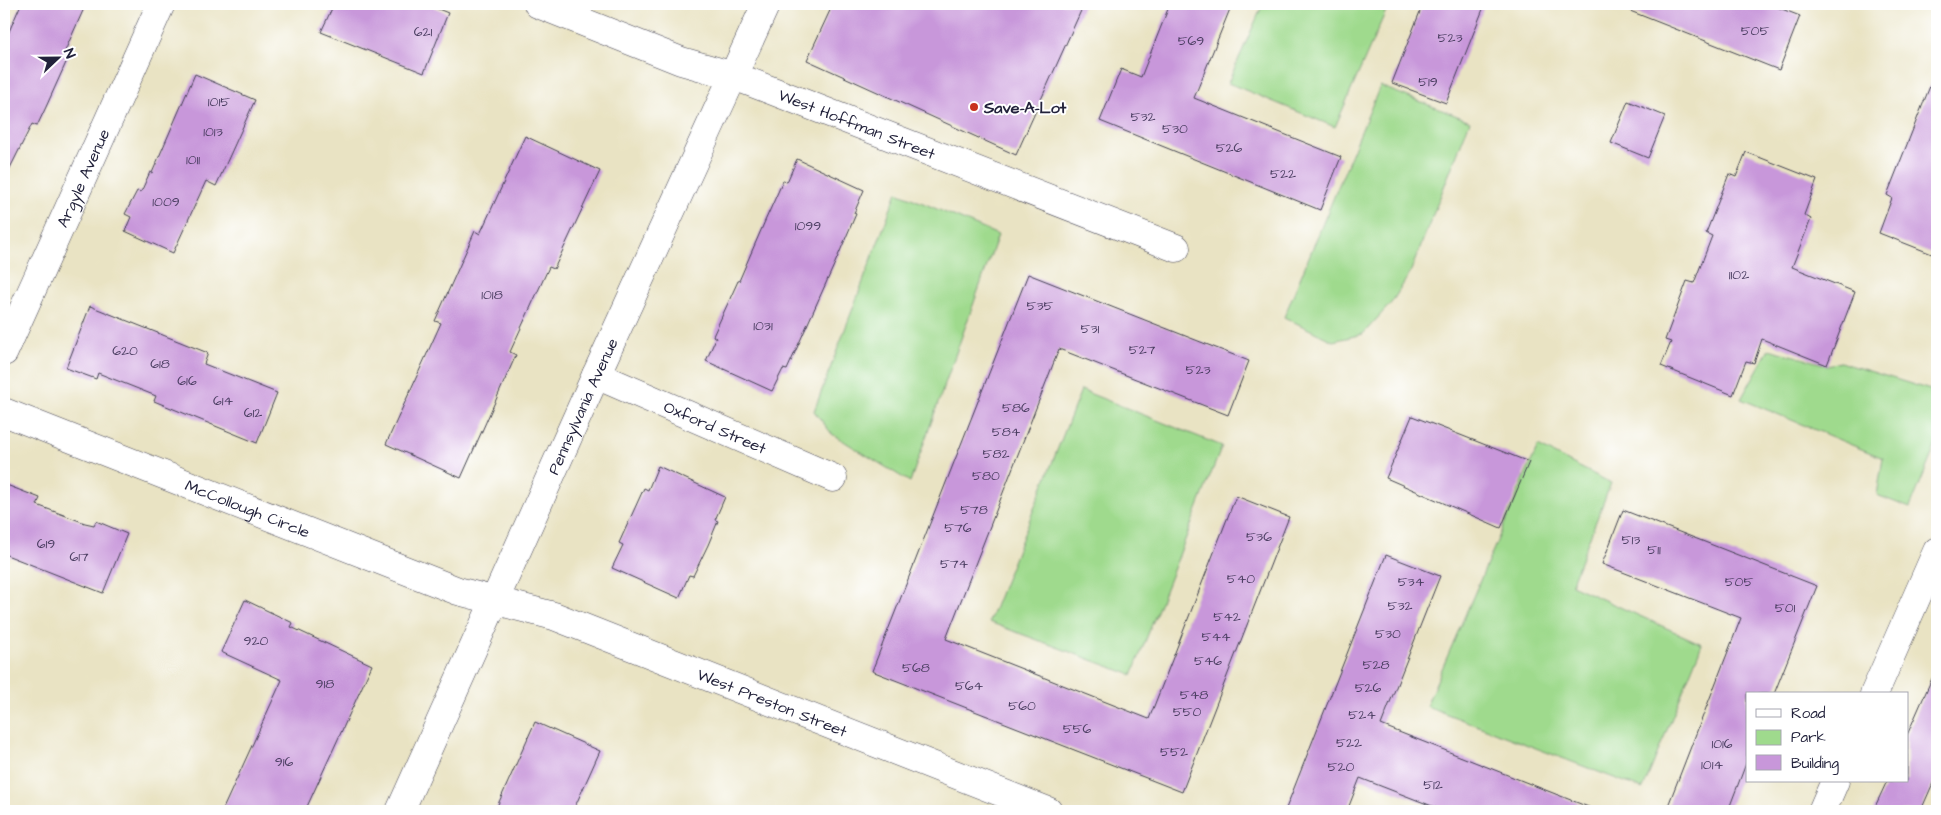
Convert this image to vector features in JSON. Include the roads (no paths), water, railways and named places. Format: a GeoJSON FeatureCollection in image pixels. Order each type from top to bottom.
{"type":"FeatureCollection","features":[{"type":"Feature","properties":{"kind":"street","name":"Argyle Avenue"},"geometry":{"type":"LineString","coordinates":[[4,352],[161,4]]}},
{"type":"Feature","properties":{"kind":"street","name":"West Hoffman Street"},"geometry":{"type":"LineString","coordinates":[[538,4],[681,61],[734,76],[1176,248]]}},
{"type":"Feature","properties":{"kind":"street","name":"Pennsylvania Avenue"},"geometry":{"type":"LineString","coordinates":[[400,811],[596,375],[766,4]]}},
{"type":"Feature","properties":{"kind":"street","name":"Oxford Street"},"geometry":{"type":"LineString","coordinates":[[596,375],[833,478]]}},
{"type":"Feature","properties":{"kind":"street","name":"McCollough Circle"},"geometry":{"type":"LineString","coordinates":[[4,412],[458,591],[495,599]]}},
{"type":"Feature","properties":{"kind":"street"},"geometry":{"type":"LineString","coordinates":[[1875,692],[1937,551]]}},
{"type":"Feature","properties":{"kind":"street","name":"West Preston Street"},"geometry":{"type":"LineString","coordinates":[[495,599],[554,616],[1048,811]]}},
{"type":"Feature","properties":{"kind":"street"},"geometry":{"type":"LineString","coordinates":[[1822,811],[1835,782]]}},
{"type":"Feature","properties":{"kind":"place","name":"Save-A-Lot"},"geometry":{"type":"Point","coordinates":[974,107]}}]}
